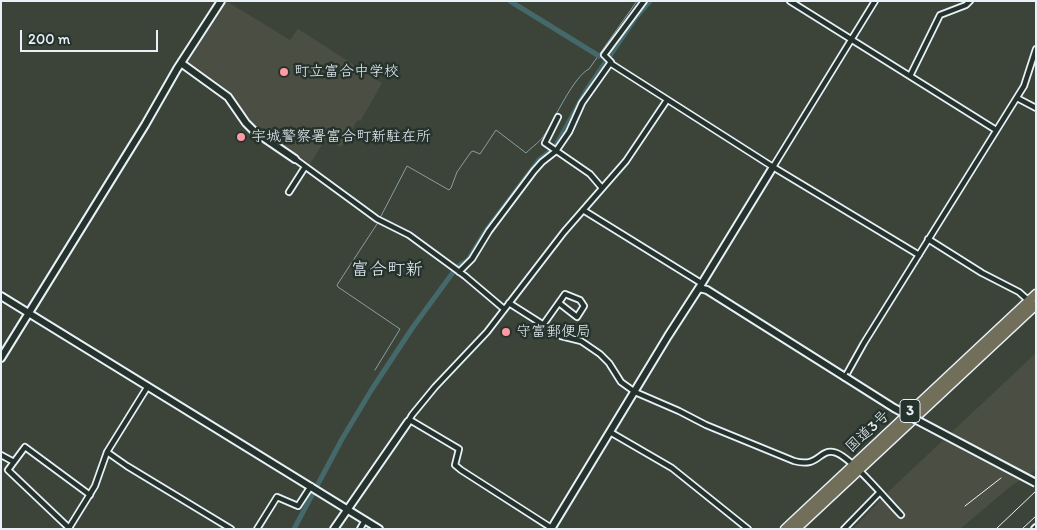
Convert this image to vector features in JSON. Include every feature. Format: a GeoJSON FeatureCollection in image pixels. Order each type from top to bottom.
{"type":"FeatureCollection","features":[{"type":"Feature","properties":{"kind":"highway","name":"国道3号"},"geometry":{"type":"LineString","coordinates":[[785,529],[856,467],[1033,304],[1036,294]]}},
{"type":"Feature","properties":{"kind":"highway","name":"国道3号"},"geometry":{"type":"LineString","coordinates":[[796,529],[856,467]]}},
{"type":"Feature","properties":{"kind":"street"},"geometry":{"type":"LineString","coordinates":[[1,358],[145,125],[181,63],[221,1]]}},
{"type":"Feature","properties":{"kind":"street"},"geometry":{"type":"LineString","coordinates":[[644,1],[604,55],[609,60],[667,100],[773,167],[919,255]]}},
{"type":"Feature","properties":{"kind":"street"},"geometry":{"type":"LineString","coordinates":[[790,1],[996,130]]}},
{"type":"Feature","properties":{"kind":"street"},"geometry":{"type":"LineString","coordinates":[[409,421],[459,449],[455,465],[461,470],[552,528],[875,1]]}},
{"type":"Feature","properties":{"kind":"street"},"geometry":{"type":"LineString","coordinates":[[910,76],[940,15],[966,5],[970,1]]}},
{"type":"Feature","properties":{"kind":"street"},"geometry":{"type":"LineString","coordinates":[[845,378],[864,343],[1017,98],[1026,82],[1036,49]]}},
{"type":"Feature","properties":{"kind":"street"},"geometry":{"type":"LineString","coordinates":[[456,271],[472,259],[489,231],[534,171],[569,132],[582,103],[609,60]]}},
{"type":"Feature","properties":{"kind":"street"},"geometry":{"type":"LineString","coordinates":[[181,63],[228,97],[254,131],[377,219],[409,235],[504,309]]}},
{"type":"Feature","properties":{"kind":"street"},"geometry":{"type":"LineString","coordinates":[[1017,98],[1036,108]]}},
{"type":"Feature","properties":{"kind":"street"},"geometry":{"type":"LineString","coordinates":[[334,529],[412,415],[435,387],[487,332],[583,210],[626,161],[667,100]]}},
{"type":"Feature","properties":{"kind":"street"},"geometry":{"type":"LineString","coordinates":[[558,118],[545,143],[590,174],[602,188]]}},
{"type":"Feature","properties":{"kind":"street"},"geometry":{"type":"LineString","coordinates":[[289,192],[305,167]]}},
{"type":"Feature","properties":{"kind":"street"},"geometry":{"type":"LineString","coordinates":[[583,210],[894,408],[1036,483]]}},
{"type":"Feature","properties":{"kind":"street"},"geometry":{"type":"LineString","coordinates":[[928,240],[982,273],[1019,292],[1033,304]]}},
{"type":"Feature","properties":{"kind":"street"},"geometry":{"type":"LineString","coordinates":[[543,325],[565,294],[580,300],[584,307],[577,317],[559,304]]}},
{"type":"Feature","properties":{"kind":"street"},"geometry":{"type":"LineString","coordinates":[[1,296],[379,529]]}},
{"type":"Feature","properties":{"kind":"street"},"geometry":{"type":"LineString","coordinates":[[509,303],[561,336],[581,341],[600,354],[609,363],[621,382],[635,392],[706,425],[803,464],[810,463],[832,451],[844,457],[856,467],[901,515]]}},
{"type":"Feature","properties":{"kind":"street"},"geometry":{"type":"LineString","coordinates":[[90,495],[25,447],[8,470],[70,528],[90,495],[107,452],[148,386]]}},
{"type":"Feature","properties":{"kind":"street"},"geometry":{"type":"LineString","coordinates":[[608,436],[672,468],[748,529]]}},
{"type":"Feature","properties":{"kind":"street"},"geometry":{"type":"LineString","coordinates":[[107,452],[231,529]]}},
{"type":"Feature","properties":{"kind":"street"},"geometry":{"type":"LineString","coordinates":[[1,455],[14,462]]}},
{"type":"Feature","properties":{"kind":"street"},"geometry":{"type":"LineString","coordinates":[[257,529],[277,496],[298,506],[313,488]]}},
{"type":"Feature","properties":{"kind":"street"},"geometry":{"type":"LineString","coordinates":[[844,529],[879,493]]}},
{"type":"Feature","properties":{"kind":"street"},"geometry":{"type":"LineString","coordinates":[[360,529],[365,520]]}},
{"type":"Feature","properties":{"kind":"street"},"geometry":{"type":"LineString","coordinates":[[61,529],[64,523]]}},
{"type":"Feature","properties":{"kind":"shaded area","name":"町立富合中学校"},"geometry":{"type":"Polygon","coordinates":[[[226,1],[290,40],[298,29],[382,83],[361,120],[357,121],[341,147],[326,138],[310,164],[258,129],[227,90],[188,62],[226,1]]]}},
{"type":"Feature","properties":{"kind":"shaded area"},"geometry":{"type":"Polygon","coordinates":[[[1036,353],[1036,470],[1011,486],[960,529],[853,529],[888,492],[1036,353]]]}},
{"type":"Feature","properties":{"kind":"waterway"},"geometry":{"type":"LineString","coordinates":[[510,1],[599,56]]}},
{"type":"Feature","properties":{"kind":"waterway"},"geometry":{"type":"LineString","coordinates":[[380,218],[407,166],[449,190],[457,172],[471,152],[480,154],[496,130],[526,153],[543,137],[571,88],[583,73],[589,69],[637,1]]}},
{"type":"Feature","properties":{"kind":"waterway"},"geometry":{"type":"LineString","coordinates":[[294,529],[342,439],[413,327],[457,267],[468,260],[485,232],[539,160],[555,147],[586,91],[636,17],[650,1]]}},
{"type":"Feature","properties":{"kind":"waterway"},"geometry":{"type":"LineString","coordinates":[[375,370],[400,329],[337,285],[379,221]]}},
{"type":"Feature","properties":{"kind":"railway"},"geometry":{"type":"LineString","coordinates":[[965,506],[1001,478]]}},
{"type":"Feature","properties":{"kind":"railway"},"geometry":{"type":"LineString","coordinates":[[996,529],[1036,491]]}},
{"type":"Feature","properties":{"kind":"railway"},"geometry":{"type":"LineString","coordinates":[[1022,529],[1036,516]]}},
{"type":"Feature","properties":{"kind":"place","name":"町立富合中学校"},"geometry":{"type":"Point","coordinates":[284,72]}},
{"type":"Feature","properties":{"kind":"place","name":"宇城警察署富合町新駐在所"},"geometry":{"type":"Point","coordinates":[241,137]}},
{"type":"Feature","properties":{"kind":"place","name":"守富郵便局"},"geometry":{"type":"Point","coordinates":[506,332]}},
{"type":"Feature","properties":{"kind":"district","name":"富合町新"},"geometry":{"type":"Point","coordinates":[387,270]}}]}
